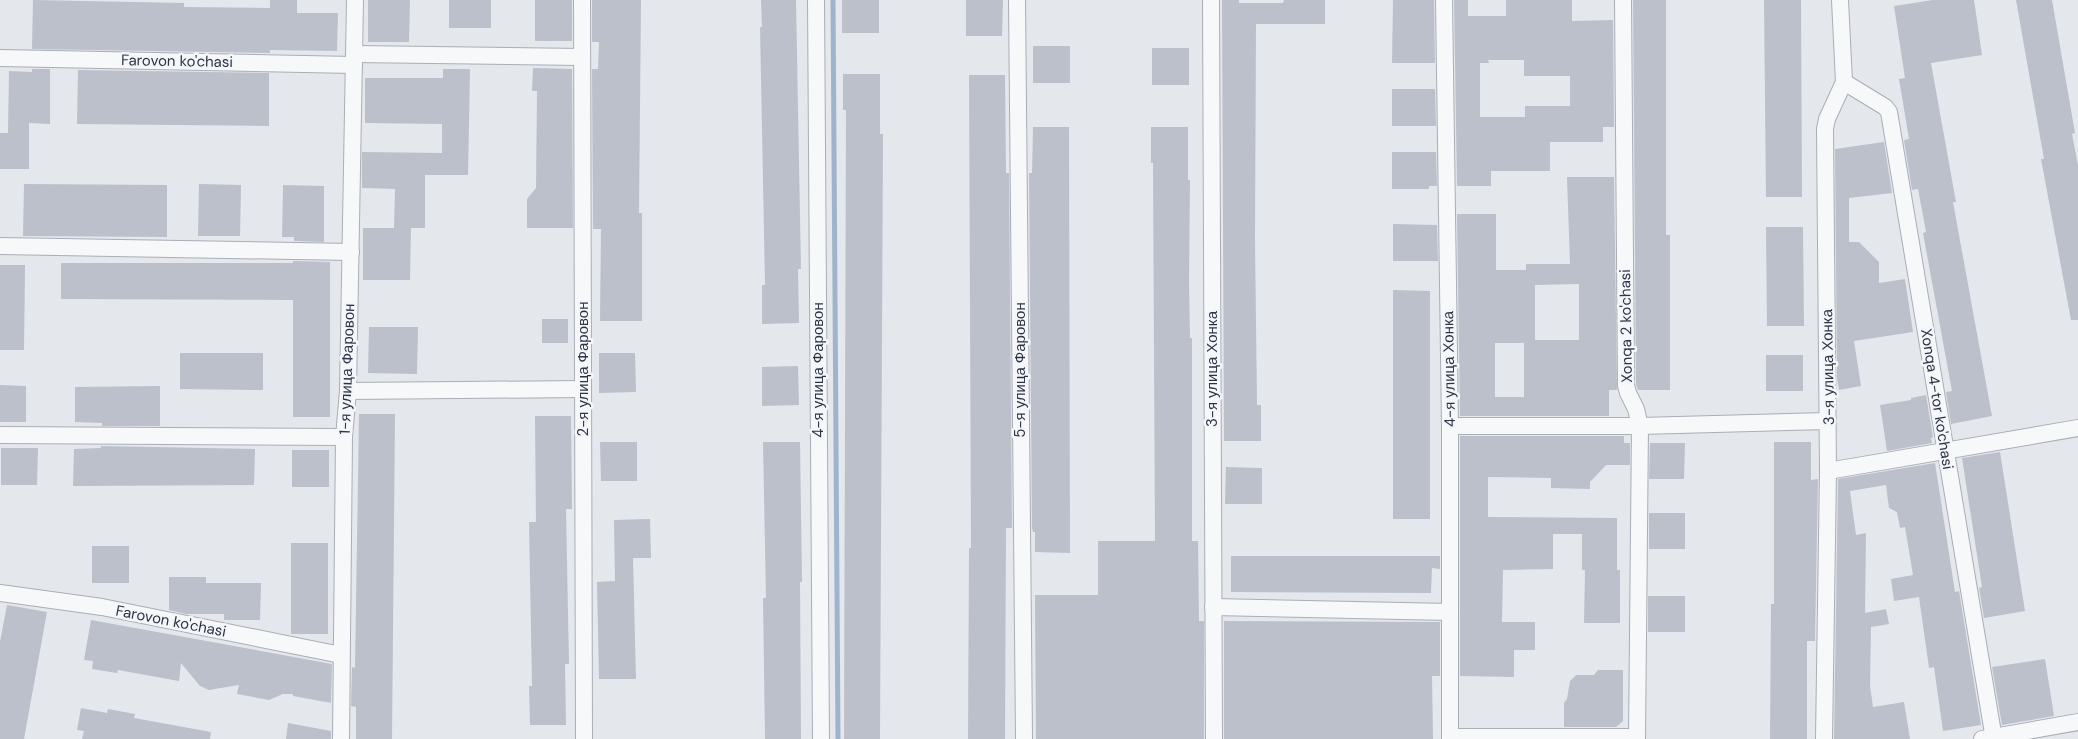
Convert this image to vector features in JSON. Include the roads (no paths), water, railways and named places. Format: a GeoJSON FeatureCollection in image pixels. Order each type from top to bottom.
{"type":"FeatureCollection","features":[{"type":"Feature","properties":{"kind":"street","name":"1-я улица Фаровон"},"geometry":{"type":"LineString","coordinates":[[341,739],[344,437],[348,392],[355,0]]}},
{"type":"Feature","properties":{"kind":"street","name":"2-я улица Фаровон"},"geometry":{"type":"LineString","coordinates":[[582,0],[584,739]]}},
{"type":"Feature","properties":{"kind":"street","name":"4-я улица Фаровон"},"geometry":{"type":"LineString","coordinates":[[816,0],[821,739]]}},
{"type":"Feature","properties":{"kind":"street","name":"5-я улица Фаровон"},"geometry":{"type":"LineString","coordinates":[[1017,0],[1024,739]]}},
{"type":"Feature","properties":{"kind":"street","name":"3-я улица Хонка"},"geometry":{"type":"LineString","coordinates":[[1211,0],[1214,739]]}},
{"type":"Feature","properties":{"kind":"street","name":"4-я улица Хонка"},"geometry":{"type":"LineString","coordinates":[[1444,0],[1450,426],[1450,738]]}},
{"type":"Feature","properties":{"kind":"street","name":"Xonqa 2 ko'chasi"},"geometry":{"type":"LineString","coordinates":[[1623,0],[1626,385],[1636,409],[1640,426],[1636,738]]}},
{"type":"Feature","properties":{"kind":"street","name":"3-я улица Хонка"},"geometry":{"type":"LineString","coordinates":[[1824,739],[1828,421],[1824,129],[1826,119],[1844,82],[1840,0]]}},
{"type":"Feature","properties":{"kind":"street","name":"Farovon ko'chasi"},"geometry":{"type":"LineString","coordinates":[[0,58],[354,59],[582,57]]}},
{"type":"Feature","properties":{"kind":"street","name":"Xonqa 4-tor ko'chasi"},"geometry":{"type":"LineString","coordinates":[[1844,82],[1885,107],[1889,112],[1946,450],[1990,738]]}},
{"type":"Feature","properties":{"kind":"street"},"geometry":{"type":"LineString","coordinates":[[0,246],[351,252]]}},
{"type":"Feature","properties":{"kind":"street"},"geometry":{"type":"LineString","coordinates":[[348,392],[583,389]]}},
{"type":"Feature","properties":{"kind":"street"},"geometry":{"type":"LineString","coordinates":[[1450,426],[1640,426],[1828,421]]}},
{"type":"Feature","properties":{"kind":"street"},"geometry":{"type":"LineString","coordinates":[[1828,472],[2078,428]]}},
{"type":"Feature","properties":{"kind":"street"},"geometry":{"type":"LineString","coordinates":[[0,435],[344,437]]}},
{"type":"Feature","properties":{"kind":"street","name":"Farovon ko'chasi"},"geometry":{"type":"LineString","coordinates":[[0,593],[102,607],[341,655]]}},
{"type":"Feature","properties":{"kind":"street"},"geometry":{"type":"LineString","coordinates":[[1213,606],[1450,612]]}},
{"type":"Feature","properties":{"kind":"street"},"geometry":{"type":"LineString","coordinates":[[1990,738],[2078,722]]}},
{"type":"Feature","properties":{"kind":"street"},"geometry":{"type":"LineString","coordinates":[[1450,738],[1636,738]]}},
{"type":"Feature","properties":{"kind":"waterway"},"geometry":{"type":"LineString","coordinates":[[833,0],[838,739]]}}]}
